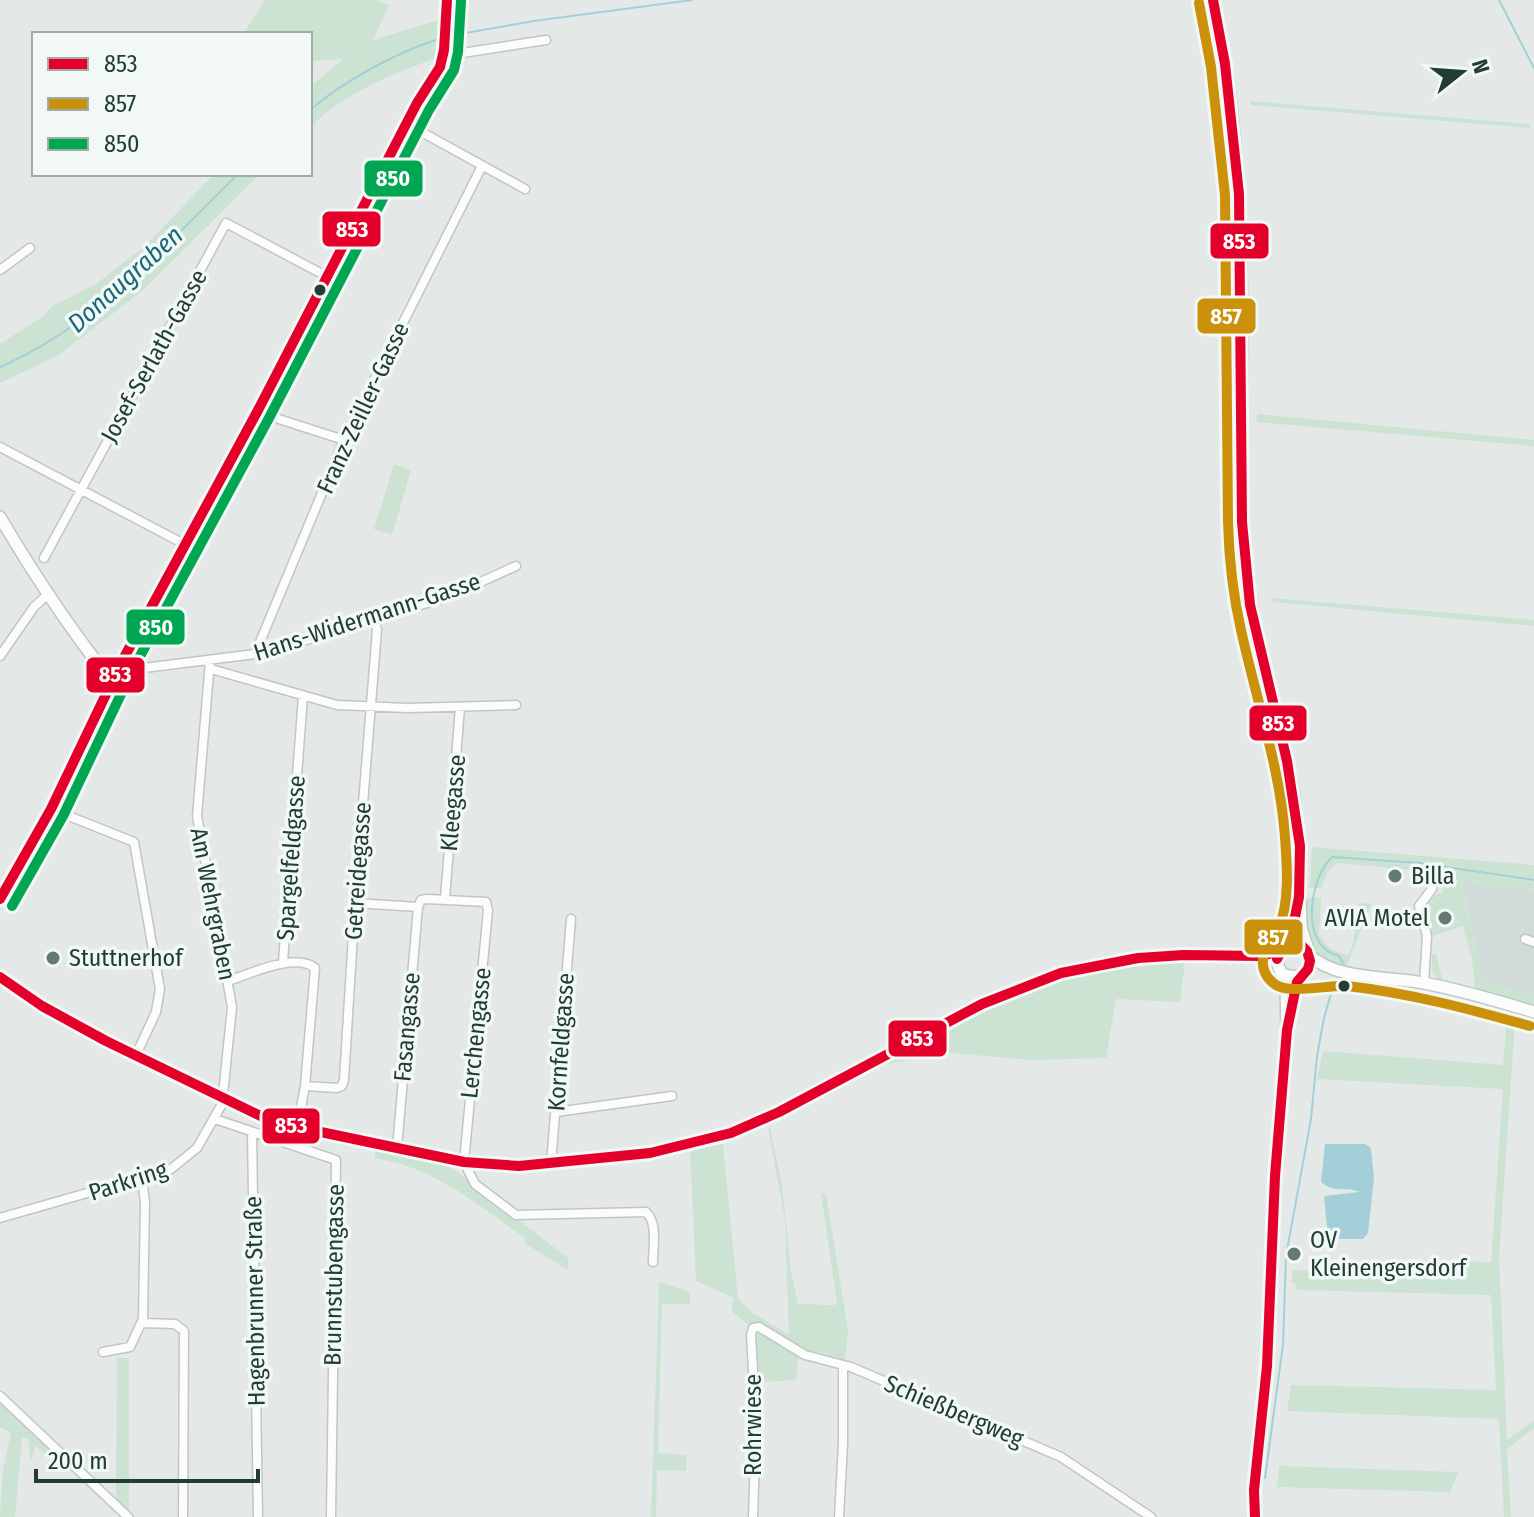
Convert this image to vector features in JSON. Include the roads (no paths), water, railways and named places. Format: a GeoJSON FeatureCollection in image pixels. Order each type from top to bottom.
{"type":"FeatureCollection","features":[{"type":"Feature","properties":{"kind":"main road"},"geometry":{"type":"LineString","coordinates":[[0,899],[51,809],[120,665],[440,67],[447,0]]}},
{"type":"Feature","properties":{"kind":"main road"},"geometry":{"type":"LineString","coordinates":[[1213,0],[1230,99],[1238,182],[1245,572],[1258,647],[1292,782],[1300,846],[1302,932],[1309,965],[1302,974],[1287,1030]]}},
{"type":"Feature","properties":{"kind":"main road"},"geometry":{"type":"LineString","coordinates":[[0,517],[47,595],[112,682]]}},
{"type":"Feature","properties":{"kind":"main road"},"geometry":{"type":"LineString","coordinates":[[1255,1517],[1254,1490],[1267,1366],[1275,1176],[1287,1030],[1287,989],[1276,960],[1292,932],[1299,897]]}},
{"type":"Feature","properties":{"kind":"main road"},"geometry":{"type":"LineString","coordinates":[[0,977],[42,1006],[263,1118],[297,1129],[464,1162],[502,1166],[650,1153],[699,1143],[739,1130],[779,1112],[982,1004],[1052,976],[1089,966],[1184,955],[1261,956],[1298,944],[1321,963],[1344,972]]}},
{"type":"Feature","properties":{"kind":"main road"},"geometry":{"type":"LineString","coordinates":[[1226,957],[1281,972],[1344,972],[1424,983],[1534,1012]]}},
{"type":"Feature","properties":{"kind":"street"},"geometry":{"type":"LineString","coordinates":[[443,53],[546,40]]}},
{"type":"Feature","properties":{"kind":"street"},"geometry":{"type":"LineString","coordinates":[[407,124],[525,189]]}},
{"type":"Feature","properties":{"kind":"street","name":"Franz-Zeiller-Gasse"},"geometry":{"type":"LineString","coordinates":[[255,654],[344,440],[482,166]]}},
{"type":"Feature","properties":{"kind":"street","name":"Josef-Serlath-Gasse"},"geometry":{"type":"LineString","coordinates":[[44,558],[226,223],[326,276]]}},
{"type":"Feature","properties":{"kind":"street"},"geometry":{"type":"LineString","coordinates":[[0,270],[30,248]]}},
{"type":"Feature","properties":{"kind":"street"},"geometry":{"type":"LineString","coordinates":[[257,412],[344,440]]}},
{"type":"Feature","properties":{"kind":"street"},"geometry":{"type":"LineString","coordinates":[[0,447],[184,544]]}},
{"type":"Feature","properties":{"kind":"street","name":"Hans-Widermann-Gasse"},"geometry":{"type":"LineString","coordinates":[[120,665],[136,669],[210,665],[255,654],[450,596],[516,566]]}},
{"type":"Feature","properties":{"kind":"street"},"geometry":{"type":"LineString","coordinates":[[0,656],[34,607],[47,595]]}},
{"type":"Feature","properties":{"kind":"street","name":"Getreidegasse"},"geometry":{"type":"LineString","coordinates":[[305,1086],[337,1088],[344,1082],[377,630],[374,619]]}},
{"type":"Feature","properties":{"kind":"street"},"geometry":{"type":"LineString","coordinates":[[210,665],[330,704],[370,708],[516,705]]}},
{"type":"Feature","properties":{"kind":"street","name":"Am Wehrgraben"},"geometry":{"type":"LineString","coordinates":[[210,665],[197,816],[228,981],[231,1020],[223,1099]]}},
{"type":"Feature","properties":{"kind":"street","name":"Spargelfeldgasse"},"geometry":{"type":"LineString","coordinates":[[228,981],[283,962],[303,696]]}},
{"type":"Feature","properties":{"kind":"street","name":"Kleegasse"},"geometry":{"type":"LineString","coordinates":[[445,899],[460,707]]}},
{"type":"Feature","properties":{"kind":"street"},"geometry":{"type":"LineString","coordinates":[[51,809],[134,842],[159,974],[159,1001],[136,1055]]}},
{"type":"Feature","properties":{"kind":"street"},"geometry":{"type":"LineString","coordinates":[[1424,983],[1427,936],[1419,906],[1432,889],[1433,876]]}},
{"type":"Feature","properties":{"kind":"street"},"geometry":{"type":"LineString","coordinates":[[355,903],[418,907],[421,900],[445,899]]}},
{"type":"Feature","properties":{"kind":"street","name":"Lerchengasse"},"geometry":{"type":"LineString","coordinates":[[445,899],[487,904],[464,1162]]}},
{"type":"Feature","properties":{"kind":"street","name":"Fasangasse"},"geometry":{"type":"LineString","coordinates":[[397,1148],[418,907]]}},
{"type":"Feature","properties":{"kind":"street","name":"Kornfeldgasse"},"geometry":{"type":"LineString","coordinates":[[551,1164],[571,919]]}},
{"type":"Feature","properties":{"kind":"street"},"geometry":{"type":"LineString","coordinates":[[283,962],[310,964],[315,968],[305,1086],[297,1129]]}},
{"type":"Feature","properties":{"kind":"street"},"geometry":{"type":"LineString","coordinates":[[556,1112],[672,1096]]}},
{"type":"Feature","properties":{"kind":"street","name":"Parkring"},"geometry":{"type":"LineString","coordinates":[[0,1218],[171,1169],[201,1143],[223,1099]]}},
{"type":"Feature","properties":{"kind":"street","name":"Brunnstubengasse"},"geometry":{"type":"LineString","coordinates":[[215,1119],[336,1160],[331,1517]]}},
{"type":"Feature","properties":{"kind":"street","name":"Hagenbrunner Straße"},"geometry":{"type":"LineString","coordinates":[[252,1132],[258,1517]]}},
{"type":"Feature","properties":{"kind":"street"},"geometry":{"type":"LineString","coordinates":[[464,1162],[475,1184],[516,1215],[646,1212],[653,1224],[653,1262]]}},
{"type":"Feature","properties":{"kind":"street"},"geometry":{"type":"LineString","coordinates":[[103,1352],[130,1347],[142,1323],[145,1202],[142,1179]]}},
{"type":"Feature","properties":{"kind":"street"},"geometry":{"type":"LineString","coordinates":[[142,1323],[175,1324],[182,1327],[185,1334],[183,1517]]}},
{"type":"Feature","properties":{"kind":"street","name":"Schießbergweg"},"geometry":{"type":"LineString","coordinates":[[751,1332],[759,1327],[796,1351],[843,1365],[1061,1457],[1151,1517]]}},
{"type":"Feature","properties":{"kind":"street","name":"Rohrwiese"},"geometry":{"type":"LineString","coordinates":[[751,1332],[756,1423],[753,1517]]}},
{"type":"Feature","properties":{"kind":"street"},"geometry":{"type":"LineString","coordinates":[[839,1517],[843,1365]]}},
{"type":"Feature","properties":{"kind":"street"},"geometry":{"type":"LineString","coordinates":[[0,1396],[128,1517]]}},
{"type":"Feature","properties":{"kind":"water"},"geometry":{"type":"Polygon","coordinates":[[[1325,1144],[1365,1144],[1371,1148],[1374,1178],[1368,1233],[1363,1239],[1328,1239],[1324,1196],[1359,1192],[1332,1188],[1321,1182],[1325,1144]]]}},
{"type":"Feature","properties":{"kind":"waterway","name":"Donaugraben"},"geometry":{"type":"LineString","coordinates":[[448,36],[692,0]]}},
{"type":"Feature","properties":{"kind":"waterway","name":"Donaugraben"},"geometry":{"type":"LineString","coordinates":[[1499,0],[1534,68]]}},
{"type":"Feature","properties":{"kind":"waterway","name":"Donaugraben"},"geometry":{"type":"LineString","coordinates":[[312,108],[372,68],[442,38]]}},
{"type":"Feature","properties":{"kind":"waterway","name":"Donaugraben"},"geometry":{"type":"LineString","coordinates":[[0,367],[68,329],[128,282],[236,176]]}},
{"type":"Feature","properties":{"kind":"waterway"},"geometry":{"type":"LineString","coordinates":[[1343,963],[1339,956],[1326,950],[1313,927],[1312,911],[1318,880],[1332,857],[1419,863],[1534,880]]}},
{"type":"Feature","properties":{"kind":"waterway"},"geometry":{"type":"LineString","coordinates":[[1265,1478],[1283,1345],[1286,1256],[1311,1119],[1317,1056],[1332,990]]}},
{"type":"Feature","properties":{"kind":"place","name":"Billa"},"geometry":{"type":"Point","coordinates":[1395,876]}},
{"type":"Feature","properties":{"kind":"place","name":"AVIA Motel"},"geometry":{"type":"Point","coordinates":[1445,918]}},
{"type":"Feature","properties":{"kind":"place","name":"Stuttnerhof"},"geometry":{"type":"Point","coordinates":[53,958]}},
{"type":"Feature","properties":{"kind":"place","name":"OV Kleinengersdorf"},"geometry":{"type":"Point","coordinates":[1294,1254]}}]}
